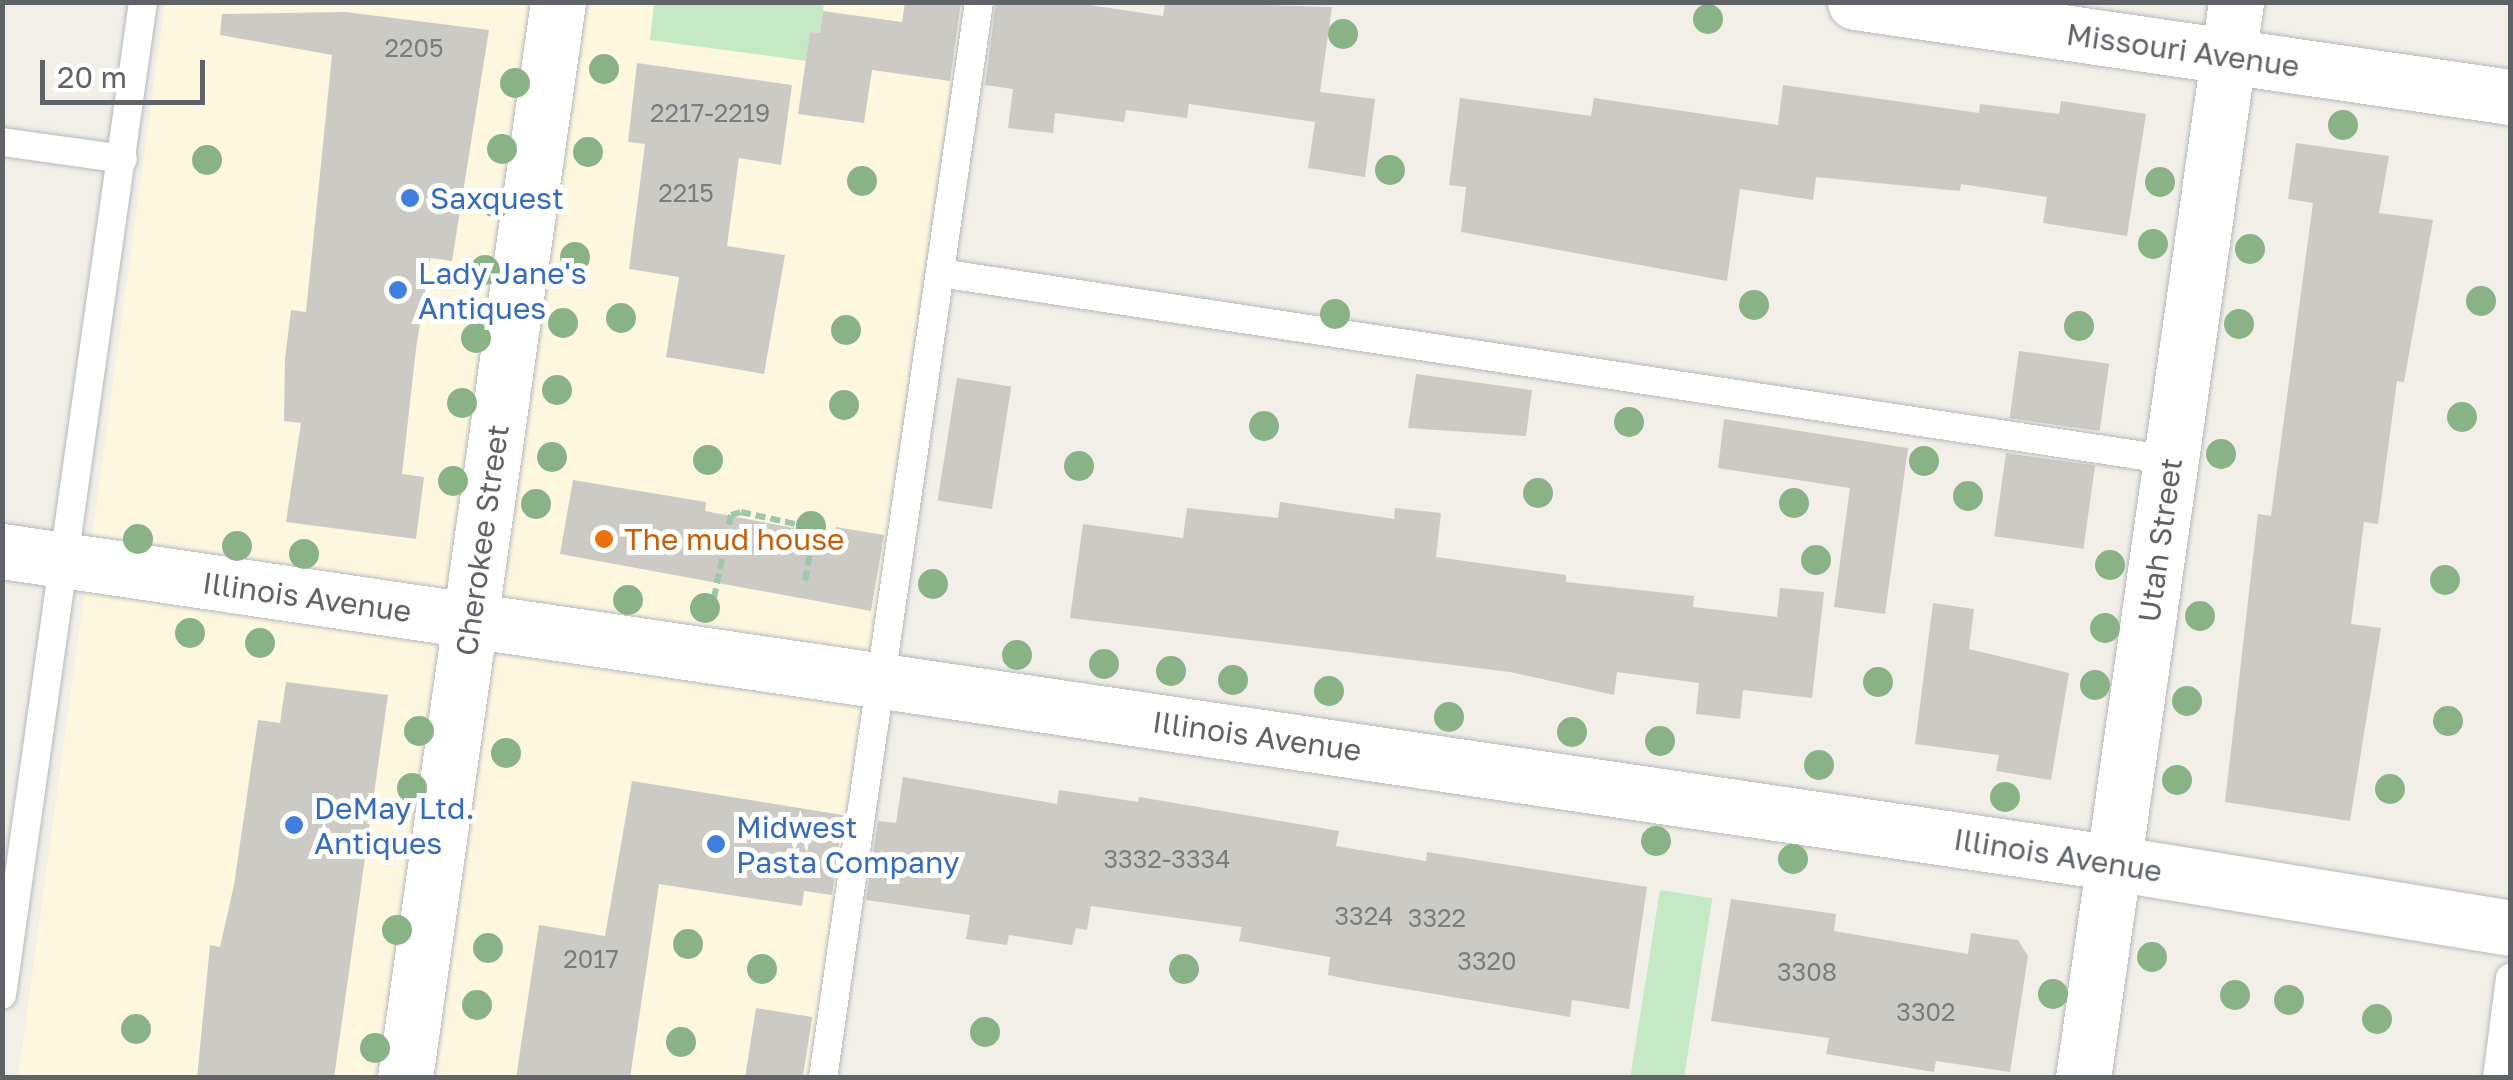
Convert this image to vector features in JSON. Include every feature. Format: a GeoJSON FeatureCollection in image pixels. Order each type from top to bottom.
{"type":"FeatureCollection","features":[{"type":"Feature","properties":{"kind":"street","name":"Cherokee Street"},"geometry":{"type":"LineString","coordinates":[[405,1078],[558,2]]}},
{"type":"Feature","properties":{"kind":"street","name":"Missouri Avenue"},"geometry":{"type":"LineString","coordinates":[[1854,2],[2510,97]]}},
{"type":"Feature","properties":{"kind":"street","name":"Utah Street"},"geometry":{"type":"LineString","coordinates":[[2083,1078],[2236,2]]}},
{"type":"Feature","properties":{"kind":"street","name":"Illinois Avenue"},"geometry":{"type":"LineString","coordinates":[[2,551],[2114,863],[2510,928]]}},
{"type":"Feature","properties":{"kind":"lane"},"geometry":{"type":"LineString","coordinates":[[3,983],[143,2]]}},
{"type":"Feature","properties":{"kind":"lane"},"geometry":{"type":"LineString","coordinates":[[823,1078],[979,2]]}},
{"type":"Feature","properties":{"kind":"lane"},"geometry":{"type":"LineString","coordinates":[[2,142],[123,159]]}},
{"type":"Feature","properties":{"kind":"lane"},"geometry":{"type":"LineString","coordinates":[[940,273],[2171,460]]}},
{"type":"Feature","properties":{"kind":"lane"},"geometry":{"type":"LineString","coordinates":[[2498,1078],[2510,978]]}},
{"type":"Feature","properties":{"kind":"path"},"geometry":{"type":"LineString","coordinates":[[714,598],[731,516],[741,512],[804,526],[812,540],[806,580]]}},
{"type":"Feature","properties":{"kind":"shaded area"},"geometry":{"type":"Polygon","coordinates":[[[165,3],[962,3],[812,1077],[18,1078],[165,3]]]}},
{"type":"Feature","properties":{"kind":"green space"},"geometry":{"type":"Polygon","coordinates":[[[654,2],[824,3],[820,33],[810,32],[806,61],[650,40],[654,2]]]}},
{"type":"Feature","properties":{"kind":"green space"},"geometry":{"type":"Polygon","coordinates":[[[1660,890],[1712,898],[1684,1078],[1630,1077],[1660,890]]]}},
{"type":"Feature","properties":{"kind":"building"},"geometry":{"type":"Polygon","coordinates":[[[905,2],[961,2],[950,81],[872,70],[864,123],[798,114],[810,32],[820,33],[823,11],[902,22],[905,2]]]}},
{"type":"Feature","properties":{"kind":"building"},"geometry":{"type":"Polygon","coordinates":[[[996,2],[1069,2],[1163,16],[1165,2],[1332,7],[1320,92],[1375,99],[1365,177],[1308,168],[1315,122],[1189,104],[1187,118],[1126,110],[1124,122],[1055,113],[1053,133],[1008,128],[1013,89],[985,85],[996,2]]]}},
{"type":"Feature","properties":{"kind":"building"},"geometry":{"type":"Polygon","coordinates":[[[346,12],[489,30],[452,261],[430,258],[416,349],[402,474],[424,477],[416,539],[286,522],[301,423],[284,421],[285,359],[291,310],[306,312],[332,55],[220,35],[222,14],[346,12]]]}},
{"type":"Feature","properties":{"kind":"building"},"geometry":{"type":"Polygon","coordinates":[[[637,63],[792,85],[781,165],[739,158],[727,246],[785,255],[764,374],[666,357],[679,277],[629,269],[645,144],[628,142],[637,63]]]}},
{"type":"Feature","properties":{"kind":"building"},"geometry":{"type":"Polygon","coordinates":[[[1783,85],[1979,113],[1980,104],[2059,114],[2061,101],[2146,114],[2127,236],[2043,223],[2047,197],[1961,184],[1960,191],[1816,177],[1813,200],[1740,189],[1727,281],[1461,232],[1466,187],[1449,185],[1460,98],[1591,116],[1594,98],[1778,125],[1783,85]]]}},
{"type":"Feature","properties":{"kind":"building"},"geometry":{"type":"Polygon","coordinates":[[[2296,143],[2389,156],[2379,213],[2433,220],[2404,382],[2397,381],[2378,524],[2364,522],[2351,624],[2381,628],[2350,821],[2225,802],[2258,514],[2271,516],[2313,203],[2288,199],[2296,143]]]}},
{"type":"Feature","properties":{"kind":"building"},"geometry":{"type":"Polygon","coordinates":[[[2019,351],[2109,364],[2100,431],[2010,418],[2019,351]]]}},
{"type":"Feature","properties":{"kind":"building"},"geometry":{"type":"Polygon","coordinates":[[[1416,374],[1532,390],[1526,436],[1408,428],[1416,374]]]}},
{"type":"Feature","properties":{"kind":"building"},"geometry":{"type":"Polygon","coordinates":[[[957,378],[1011,387],[992,509],[938,500],[957,378]]]}},
{"type":"Feature","properties":{"kind":"building"},"geometry":{"type":"Polygon","coordinates":[[[1724,419],[1908,448],[1885,614],[1834,607],[1850,488],[1718,468],[1724,419]]]}},
{"type":"Feature","properties":{"kind":"building"},"geometry":{"type":"Polygon","coordinates":[[[2006,453],[2095,466],[2083,549],[1994,536],[2006,453]]]}},
{"type":"Feature","properties":{"kind":"building"},"geometry":{"type":"Polygon","coordinates":[[[573,480],[706,502],[705,511],[835,536],[836,527],[884,535],[871,611],[560,554],[573,480]]]}},
{"type":"Feature","properties":{"kind":"building"},"geometry":{"type":"Polygon","coordinates":[[[1280,502],[1394,519],[1395,508],[1441,513],[1436,557],[1566,575],[1566,582],[1694,596],[1693,607],[1777,617],[1780,588],[1824,592],[1812,698],[1743,690],[1740,719],[1696,714],[1699,683],[1617,672],[1614,695],[1510,672],[1070,618],[1083,524],[1183,538],[1187,508],[1278,518],[1280,502]]]}},
{"type":"Feature","properties":{"kind":"building"},"geometry":{"type":"Polygon","coordinates":[[[1933,603],[1974,609],[1969,649],[2069,673],[2051,780],[1996,771],[1999,755],[1915,744],[1933,603]]]}},
{"type":"Feature","properties":{"kind":"building"},"geometry":{"type":"Polygon","coordinates":[[[286,682],[388,695],[334,1078],[197,1078],[210,945],[220,947],[234,885],[258,720],[280,723],[286,682]]]}},
{"type":"Feature","properties":{"kind":"building"},"geometry":{"type":"Polygon","coordinates":[[[903,777],[1057,804],[1059,790],[1138,802],[1139,797],[1339,831],[1336,846],[1426,861],[1427,852],[1647,887],[1629,1009],[1572,1000],[1570,1017],[1358,981],[1328,975],[1330,957],[1239,941],[1242,927],[1091,906],[1087,930],[1076,928],[1072,945],[1009,935],[1007,945],[966,939],[970,915],[866,900],[878,821],[896,823],[903,777]]]}},
{"type":"Feature","properties":{"kind":"building"},"geometry":{"type":"Polygon","coordinates":[[[632,781],[843,815],[832,895],[804,891],[802,906],[659,884],[630,1078],[516,1078],[539,925],[605,936],[632,781]]]}},
{"type":"Feature","properties":{"kind":"building"},"geometry":{"type":"Polygon","coordinates":[[[1731,899],[1836,914],[1834,931],[1968,954],[1971,933],[2018,940],[2028,956],[2010,1072],[1936,1061],[1934,1072],[1826,1054],[1829,1038],[1711,1021],[1731,899]]]}},
{"type":"Feature","properties":{"kind":"building"},"geometry":{"type":"Polygon","coordinates":[[[756,1008],[812,1017],[803,1078],[745,1078],[756,1008]]]}},
{"type":"Feature","properties":{"kind":"place","name":"Saxquest"},"geometry":{"type":"Point","coordinates":[410,198]}},
{"type":"Feature","properties":{"kind":"place","name":"Lady Jane's Antiques"},"geometry":{"type":"Point","coordinates":[398,290]}},
{"type":"Feature","properties":{"kind":"place","name":"The mud house"},"geometry":{"type":"Point","coordinates":[604,539]}},
{"type":"Feature","properties":{"kind":"place","name":"DeMay Ltd. Antiques"},"geometry":{"type":"Point","coordinates":[294,825]}},
{"type":"Feature","properties":{"kind":"place","name":"Midwest Pasta Company"},"geometry":{"type":"Point","coordinates":[716,844]}}]}
